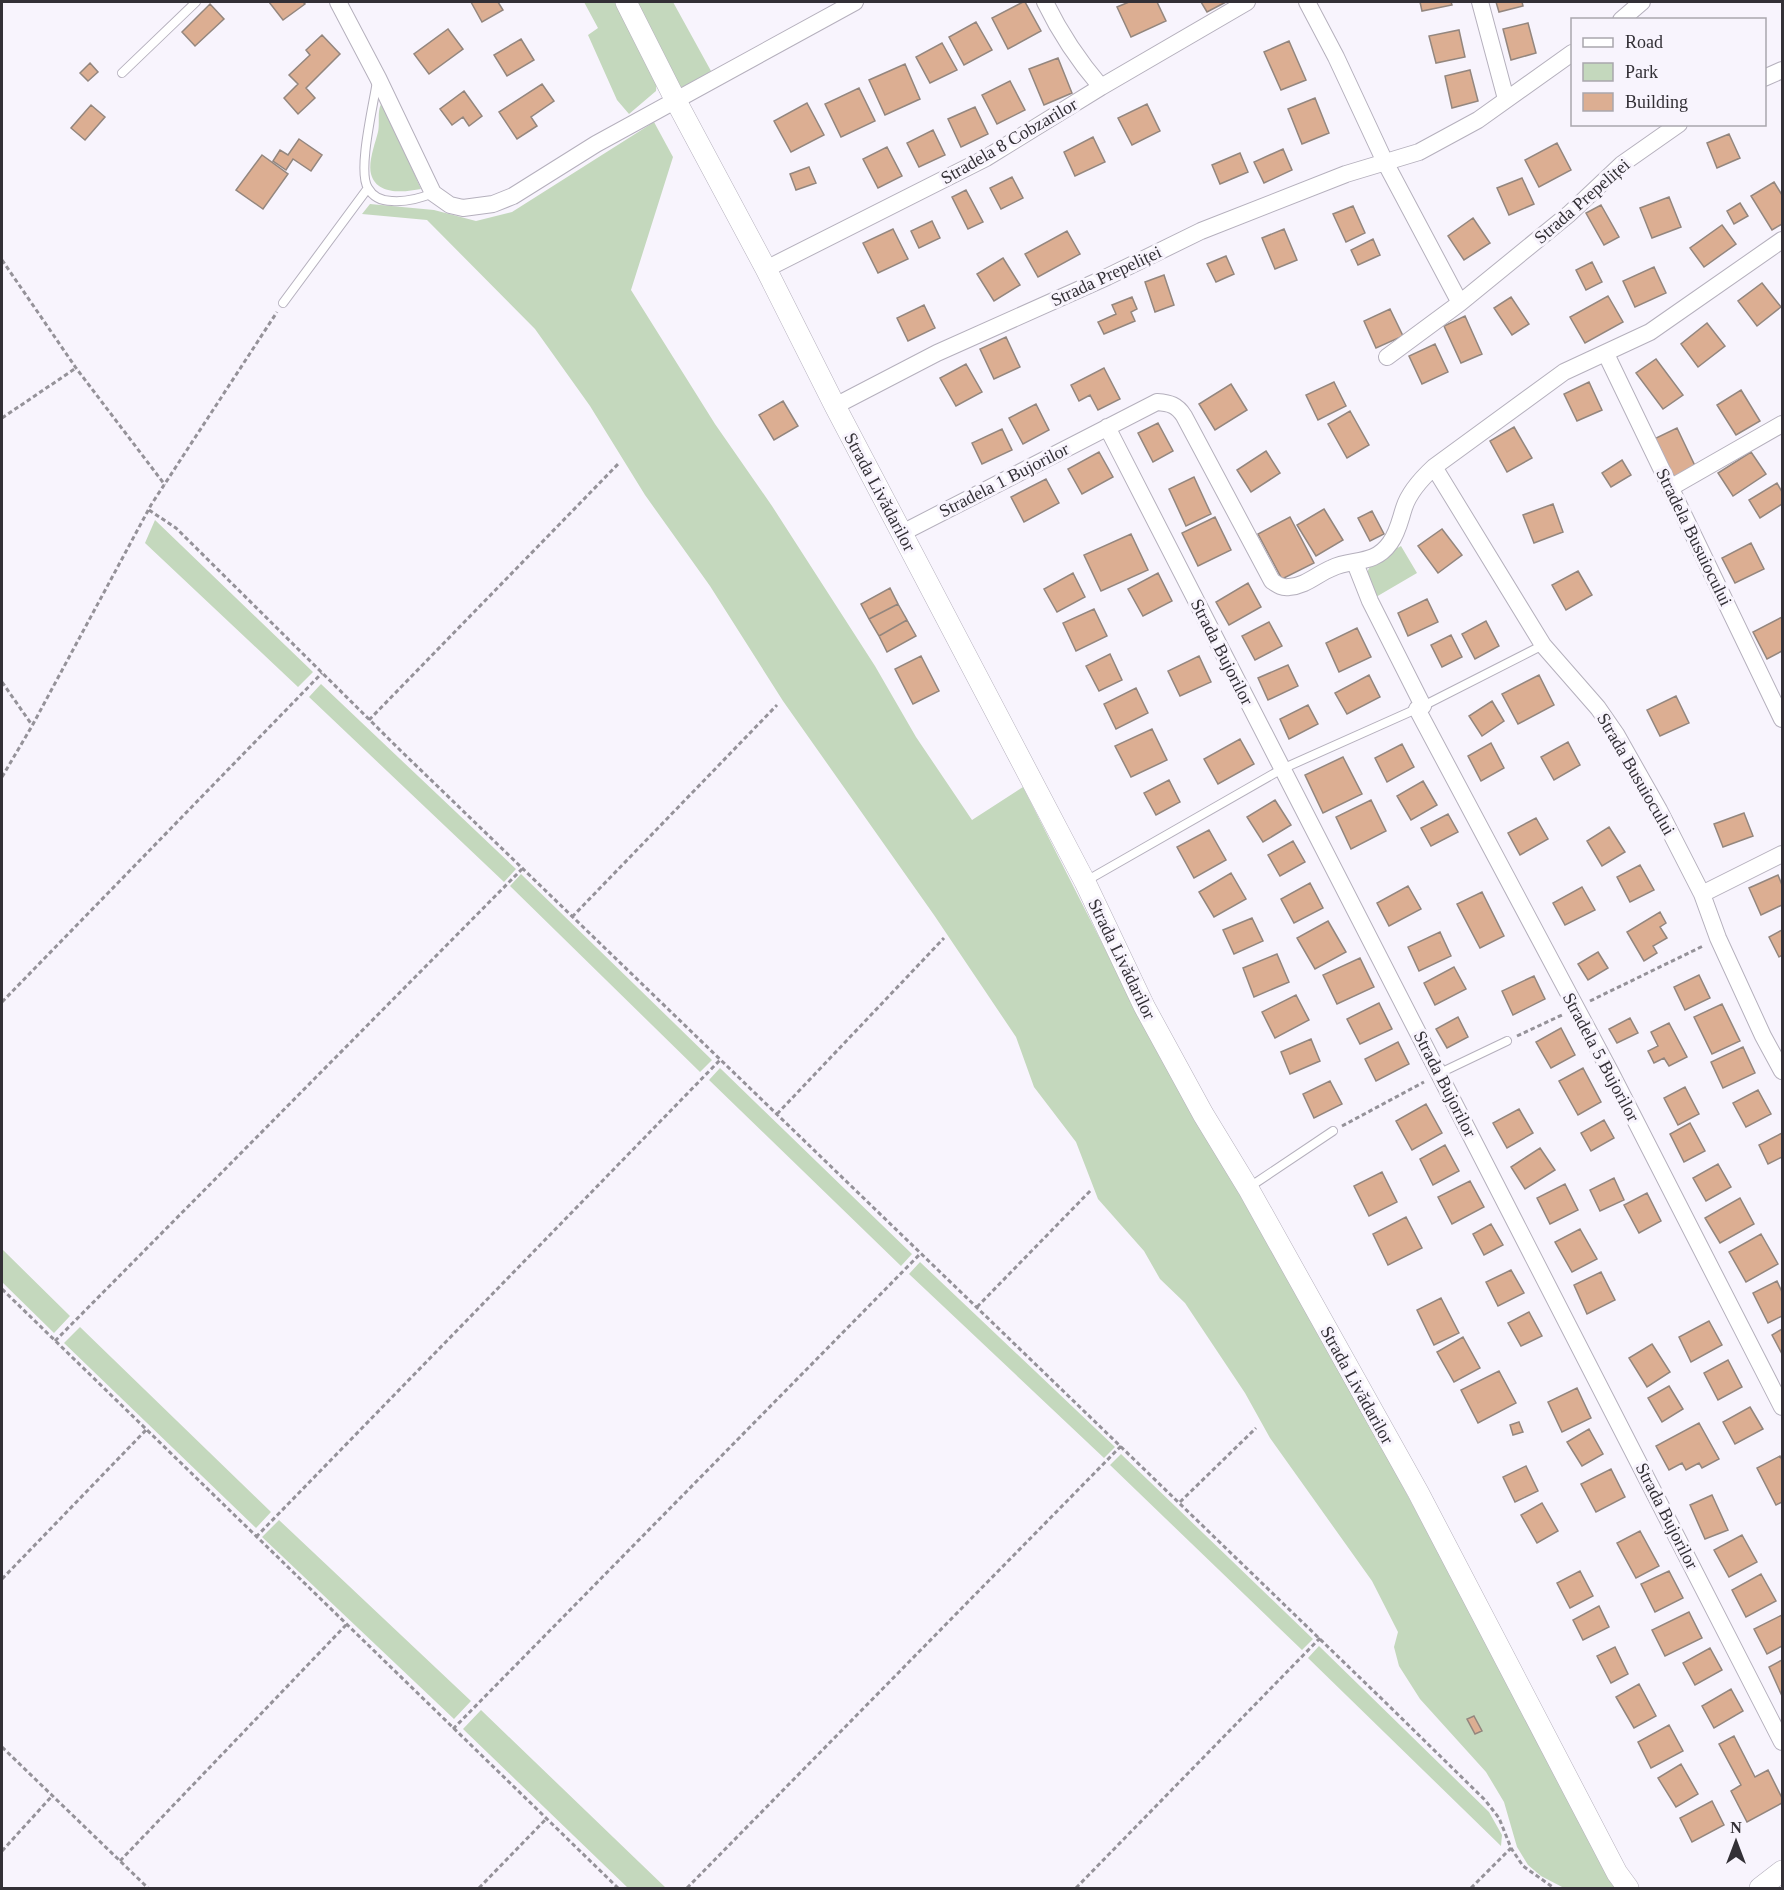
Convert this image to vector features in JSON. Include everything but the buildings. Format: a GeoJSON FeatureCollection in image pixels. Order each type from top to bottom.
{"type":"FeatureCollection","features":[{"type":"Feature","properties":{"kind":"street"},"geometry":{"type":"LineString","coordinates":[[338,2],[378,78],[433,193],[450,205],[463,208],[493,204],[513,196],[596,144],[855,2]]}},
{"type":"Feature","properties":{"kind":"street","name":"Strada Livădarilor"},"geometry":{"type":"LineString","coordinates":[[626,2],[1085,882],[1144,1006],[1418,1492],[1612,1865],[1628,1888]]}},
{"type":"Feature","properties":{"kind":"street"},"geometry":{"type":"LineString","coordinates":[[1045,2],[1080,62],[1101,87]]}},
{"type":"Feature","properties":{"kind":"street","name":"Stradela 8 Cobzarilor"},"geometry":{"type":"LineString","coordinates":[[766,269],[986,158],[1101,87],[1247,2]]}},
{"type":"Feature","properties":{"kind":"street"},"geometry":{"type":"LineString","coordinates":[[1307,2],[1336,57],[1385,162],[1460,303]]}},
{"type":"Feature","properties":{"kind":"street"},"geometry":{"type":"LineString","coordinates":[[1480,2],[1506,99]]}},
{"type":"Feature","properties":{"kind":"street"},"geometry":{"type":"LineString","coordinates":[[1623,18],[1642,2]]}},
{"type":"Feature","properties":{"kind":"street","name":"Strada Prepeliței"},"geometry":{"type":"LineString","coordinates":[[835,406],[937,353],[1107,278],[1201,231],[1346,174],[1419,152],[1478,120],[1571,54]]}},
{"type":"Feature","properties":{"kind":"street"},"geometry":{"type":"LineString","coordinates":[[1766,77],[1782,70]]}},
{"type":"Feature","properties":{"kind":"street","name":"Strada Prepeliței"},"geometry":{"type":"LineString","coordinates":[[1387,357],[1460,303],[1569,214],[1622,164],[1676,126]]}},
{"type":"Feature","properties":{"kind":"street"},"geometry":{"type":"LineString","coordinates":[[1107,427],[1157,402],[1169,402],[1179,409],[1272,581],[1282,587],[1291,587],[1307,582],[1333,567],[1374,557],[1389,544],[1398,530],[1404,506],[1413,490],[1434,467],[1564,372],[1650,332],[1782,240]]}},
{"type":"Feature","properties":{"kind":"street","name":"Stradela Busuiocului"},"geometry":{"type":"LineString","coordinates":[[1606,354],[1782,720]]}},
{"type":"Feature","properties":{"kind":"street"},"geometry":{"type":"LineString","coordinates":[[1670,488],[1782,424]]}},
{"type":"Feature","properties":{"kind":"street","name":"Stradela 1 Bujorilor"},"geometry":{"type":"LineString","coordinates":[[902,533],[1107,427]]}},
{"type":"Feature","properties":{"kind":"street","name":"Strada Bujorilor"},"geometry":{"type":"LineString","coordinates":[[1107,427],[1782,1742]]}},
{"type":"Feature","properties":{"kind":"street","name":"Strada Busuiocului"},"geometry":{"type":"LineString","coordinates":[[1434,467],[1543,645],[1598,708],[1616,734],[1659,810],[1701,894],[1718,938],[1782,1071]]}},
{"type":"Feature","properties":{"kind":"street","name":"Stradela 5 Bujorilor"},"geometry":{"type":"LineString","coordinates":[[1355,563],[1370,601],[1420,708],[1782,1407]]}},
{"type":"Feature","properties":{"kind":"street"},"geometry":{"type":"LineString","coordinates":[[1701,894],[1782,854]]}},
{"type":"Feature","properties":{"kind":"street"},"geometry":{"type":"LineString","coordinates":[[1760,1888],[1782,1871]]}},
{"type":"Feature","properties":{"kind":"lane"},"geometry":{"type":"LineString","coordinates":[[122,73],[196,2]]}},
{"type":"Feature","properties":{"kind":"lane"},"geometry":{"type":"LineString","coordinates":[[378,78],[364,164],[368,188],[378,198],[388,201],[403,202],[420,199],[433,193]]}},
{"type":"Feature","properties":{"kind":"lane"},"geometry":{"type":"LineString","coordinates":[[283,303],[368,188]]}},
{"type":"Feature","properties":{"kind":"lane"},"geometry":{"type":"LineString","coordinates":[[1282,769],[1420,708],[1543,645]]}},
{"type":"Feature","properties":{"kind":"lane","name":"Strada Livădarilor"},"geometry":{"type":"LineString","coordinates":[[1085,882],[1282,769]]}},
{"type":"Feature","properties":{"kind":"lane"},"geometry":{"type":"LineString","coordinates":[[1440,1074],[1507,1041]]}},
{"type":"Feature","properties":{"kind":"lane"},"geometry":{"type":"LineString","coordinates":[[1248,1188],[1333,1131]]}},
{"type":"Feature","properties":{"kind":"path"},"geometry":{"type":"LineString","coordinates":[[2,260],[76,368],[165,485]]}},
{"type":"Feature","properties":{"kind":"path"},"geometry":{"type":"LineString","coordinates":[[2,777],[149,510],[283,303]]}},
{"type":"Feature","properties":{"kind":"path"},"geometry":{"type":"LineString","coordinates":[[2,418],[76,368]]}},
{"type":"Feature","properties":{"kind":"path"},"geometry":{"type":"LineString","coordinates":[[369,720],[620,462]]}},
{"type":"Feature","properties":{"kind":"path"},"geometry":{"type":"LineString","coordinates":[[149,510],[176,528],[572,917],[1320,1638],[1485,1800],[1499,1818],[1511,1848],[1523,1866],[1554,1888]]}},
{"type":"Feature","properties":{"kind":"path"},"geometry":{"type":"LineString","coordinates":[[2,1002],[322,672]]}},
{"type":"Feature","properties":{"kind":"path"},"geometry":{"type":"LineString","coordinates":[[2,682],[32,726]]}},
{"type":"Feature","properties":{"kind":"path"},"geometry":{"type":"LineString","coordinates":[[572,917],[777,705]]}},
{"type":"Feature","properties":{"kind":"path"},"geometry":{"type":"LineString","coordinates":[[55,1341],[522,868]]}},
{"type":"Feature","properties":{"kind":"path"},"geometry":{"type":"LineString","coordinates":[[777,1114],[945,938]]}},
{"type":"Feature","properties":{"kind":"path"},"geometry":{"type":"LineString","coordinates":[[1507,1041],[1718,938]]}},
{"type":"Feature","properties":{"kind":"path"},"geometry":{"type":"LineString","coordinates":[[256,1537],[720,1060]]}},
{"type":"Feature","properties":{"kind":"path"},"geometry":{"type":"LineString","coordinates":[[1333,1131],[1440,1074]]}},
{"type":"Feature","properties":{"kind":"path"},"geometry":{"type":"LineString","coordinates":[[977,1307],[1092,1189]]}},
{"type":"Feature","properties":{"kind":"path"},"geometry":{"type":"LineString","coordinates":[[453,1729],[921,1253]]}},
{"type":"Feature","properties":{"kind":"path"},"geometry":{"type":"LineString","coordinates":[[2,1289],[618,1888]]}},
{"type":"Feature","properties":{"kind":"path"},"geometry":{"type":"LineString","coordinates":[[1180,1502],[1256,1428]]}},
{"type":"Feature","properties":{"kind":"path"},"geometry":{"type":"LineString","coordinates":[[2,1579],[146,1430]]}},
{"type":"Feature","properties":{"kind":"path"},"geometry":{"type":"LineString","coordinates":[[687,1888],[1121,1446]]}},
{"type":"Feature","properties":{"kind":"path"},"geometry":{"type":"LineString","coordinates":[[120,1861],[346,1624]]}},
{"type":"Feature","properties":{"kind":"path"},"geometry":{"type":"LineString","coordinates":[[1076,1888],[1320,1638]]}},
{"type":"Feature","properties":{"kind":"path"},"geometry":{"type":"LineString","coordinates":[[2,1747],[148,1888]]}},
{"type":"Feature","properties":{"kind":"path"},"geometry":{"type":"LineString","coordinates":[[2,1851],[52,1796]]}},
{"type":"Feature","properties":{"kind":"path"},"geometry":{"type":"LineString","coordinates":[[479,1888],[546,1818]]}},
{"type":"Feature","properties":{"kind":"path"},"geometry":{"type":"LineString","coordinates":[[1472,1888],[1511,1848]]}},
{"type":"Feature","properties":{"kind":"green space"},"geometry":{"type":"Polygon","coordinates":[[[584,2],[620,2],[657,78],[656,91],[629,114],[617,100],[588,35],[598,28],[584,2]]]}},
{"type":"Feature","properties":{"kind":"green space"},"geometry":{"type":"Polygon","coordinates":[[[635,2],[673,2],[711,71],[681,91],[635,2]]]}},
{"type":"Feature","properties":{"kind":"green space"},"geometry":{"type":"Polygon","coordinates":[[[381,104],[384,105],[421,189],[392,191],[379,186],[374,181],[370,164],[378,132],[381,104]]]}},
{"type":"Feature","properties":{"kind":"green space"},"geometry":{"type":"Polygon","coordinates":[[[654,122],[673,157],[631,290],[715,424],[772,506],[875,666],[916,737],[972,820],[1023,787],[1140,1018],[1377,1438],[1607,1869],[1621,1888],[1564,1888],[1541,1876],[1528,1865],[1517,1847],[1504,1802],[1486,1772],[1420,1699],[1399,1666],[1394,1647],[1398,1632],[1372,1581],[1270,1438],[1245,1393],[1185,1303],[1160,1279],[1144,1251],[1098,1199],[1076,1142],[1034,1087],[1016,1037],[934,915],[783,701],[710,586],[645,495],[590,406],[535,329],[427,220],[362,214],[370,204],[434,210],[476,221],[512,212],[654,122]]]}},
{"type":"Feature","properties":{"kind":"green space"},"geometry":{"type":"Polygon","coordinates":[[[155,520],[313,672],[298,687],[145,543],[155,520]]]}},
{"type":"Feature","properties":{"kind":"green space"},"geometry":{"type":"Polygon","coordinates":[[[1401,546],[1417,573],[1376,597],[1368,579],[1369,568],[1378,559],[1401,546]]]}},
{"type":"Feature","properties":{"kind":"green space"},"geometry":{"type":"Polygon","coordinates":[[[321,684],[516,869],[504,882],[309,697],[321,684]]]}},
{"type":"Feature","properties":{"kind":"green space"},"geometry":{"type":"Polygon","coordinates":[[[521,874],[712,1060],[700,1072],[510,886],[521,874]]]}},
{"type":"Feature","properties":{"kind":"green space"},"geometry":{"type":"Polygon","coordinates":[[[720,1068],[912,1254],[901,1266],[709,1080],[720,1068]]]}},
{"type":"Feature","properties":{"kind":"green space"},"geometry":{"type":"Polygon","coordinates":[[[2,1249],[70,1316],[54,1333],[2,1282],[2,1249]]]}},
{"type":"Feature","properties":{"kind":"green space"},"geometry":{"type":"Polygon","coordinates":[[[920,1262],[1115,1447],[1104,1458],[909,1274],[920,1262]]]}},
{"type":"Feature","properties":{"kind":"green space"},"geometry":{"type":"Polygon","coordinates":[[[80,1327],[271,1512],[256,1528],[64,1343],[80,1327]]]}},
{"type":"Feature","properties":{"kind":"green space"},"geometry":{"type":"Polygon","coordinates":[[[1121,1454],[1313,1639],[1302,1650],[1110,1465],[1121,1454]]]}},
{"type":"Feature","properties":{"kind":"green space"},"geometry":{"type":"Polygon","coordinates":[[[279,1520],[471,1701],[454,1719],[262,1537],[279,1520]]]}},
{"type":"Feature","properties":{"kind":"green space"},"geometry":{"type":"Polygon","coordinates":[[[1319,1646],[1489,1812],[1502,1835],[1501,1846],[1308,1658],[1319,1646]]]}},
{"type":"Feature","properties":{"kind":"green space"},"geometry":{"type":"Polygon","coordinates":[[[481,1710],[666,1888],[628,1888],[463,1729],[481,1710]]]}}]}
